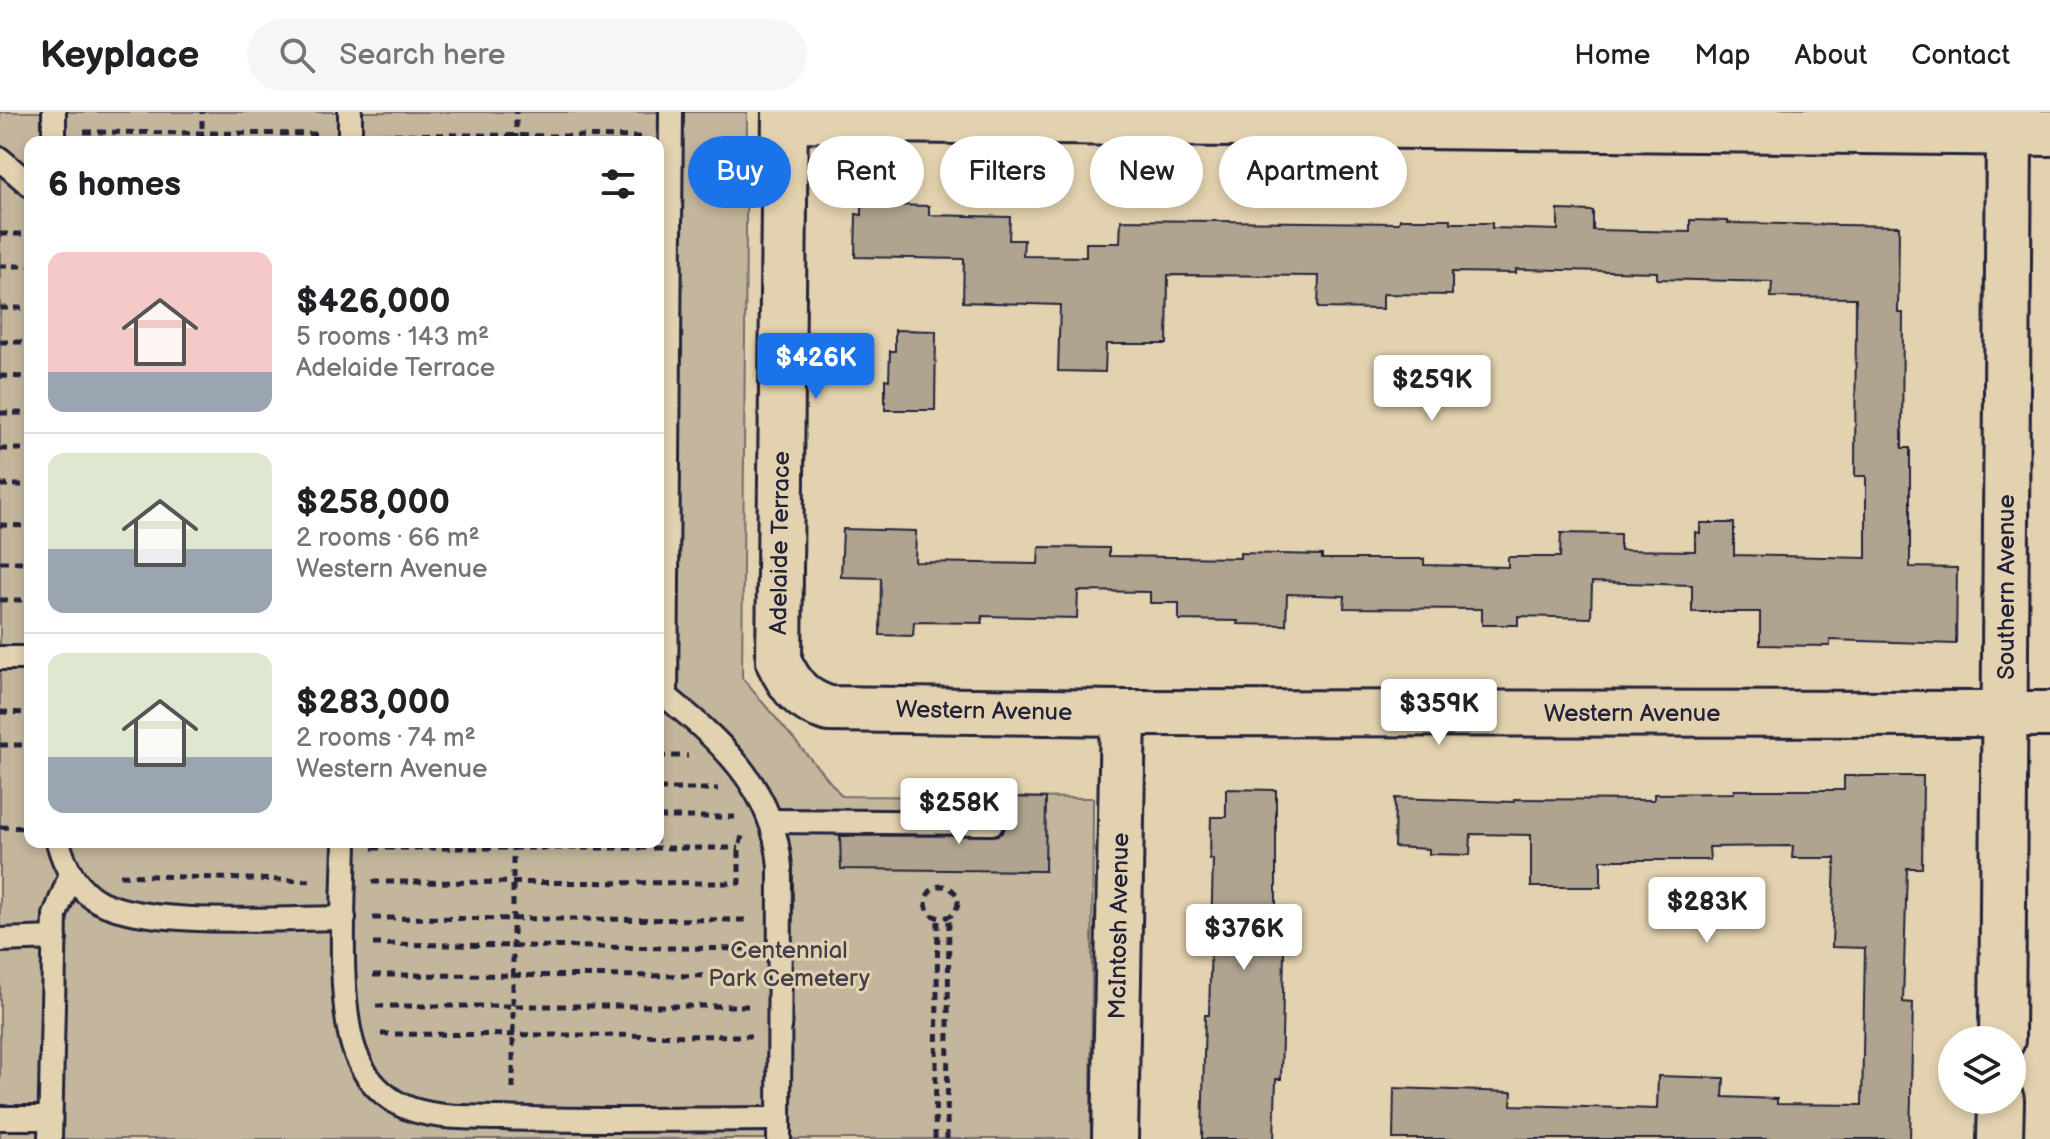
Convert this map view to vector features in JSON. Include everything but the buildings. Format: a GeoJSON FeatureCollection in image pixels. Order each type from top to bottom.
{"type":"FeatureCollection","features":[{"type":"Feature","properties":{"kind":"street"},"geometry":{"type":"LineString","coordinates":[[785,115],[2029,133]]}},
{"type":"Feature","properties":{"kind":"street","name":"Adelaide Terrace"},"geometry":{"type":"LineString","coordinates":[[785,115],[779,662],[799,695],[814,705],[829,709]]}},
{"type":"Feature","properties":{"kind":"street","name":"Southern Avenue"},"geometry":{"type":"LineString","coordinates":[[2002,1026],[2006,714],[2029,133]]}},
{"type":"Feature","properties":{"kind":"street","name":"Western Avenue"},"geometry":{"type":"LineString","coordinates":[[829,709],[1123,713],[2050,714]]}},
{"type":"Feature","properties":{"kind":"street","name":"McIntosh Avenue"},"geometry":{"type":"LineString","coordinates":[[1115,1139],[1123,713]]}},
{"type":"Feature","properties":{"kind":"street"},"geometry":{"type":"LineString","coordinates":[[2000,1139],[2001,1114]]}},
{"type":"Feature","properties":{"kind":"lane"},"geometry":{"type":"LineString","coordinates":[[54,112],[54,136]]}},
{"type":"Feature","properties":{"kind":"lane"},"geometry":{"type":"LineString","coordinates":[[350,112],[350,136]]}},
{"type":"Feature","properties":{"kind":"lane"},"geometry":{"type":"LineString","coordinates":[[664,565],[671,112]]}},
{"type":"Feature","properties":{"kind":"lane"},"geometry":{"type":"LineString","coordinates":[[0,159],[24,180]]}},
{"type":"Feature","properties":{"kind":"lane"},"geometry":{"type":"LineString","coordinates":[[0,658],[24,658]]}},
{"type":"Feature","properties":{"kind":"lane"},"geometry":{"type":"LineString","coordinates":[[345,848],[345,975],[351,1034],[357,1058],[372,1084],[406,1108],[450,1115],[513,1119],[779,1129],[780,867],[759,807],[733,756],[664,696]]}},
{"type":"Feature","properties":{"kind":"lane"},"geometry":{"type":"LineString","coordinates":[[759,807],[992,823]]}},
{"type":"Feature","properties":{"kind":"lane"},"geometry":{"type":"LineString","coordinates":[[60,848],[71,874],[91,897],[107,906],[148,915],[344,918]]}},
{"type":"Feature","properties":{"kind":"lane"},"geometry":{"type":"LineString","coordinates":[[0,1118],[50,1129],[55,915],[71,874]]}},
{"type":"Feature","properties":{"kind":"lane"},"geometry":{"type":"LineString","coordinates":[[0,940],[55,938]]}},
{"type":"Feature","properties":{"kind":"path"},"geometry":{"type":"LineString","coordinates":[[202,112],[202,136]]}},
{"type":"Feature","properties":{"kind":"path"},"geometry":{"type":"LineString","coordinates":[[516,112],[516,136]]}},
{"type":"Feature","properties":{"kind":"path"},"geometry":{"type":"LineString","coordinates":[[0,234],[24,234]]}},
{"type":"Feature","properties":{"kind":"path"},"geometry":{"type":"LineString","coordinates":[[0,266],[24,266]]}},
{"type":"Feature","properties":{"kind":"path"},"geometry":{"type":"LineString","coordinates":[[0,308],[24,308]]}},
{"type":"Feature","properties":{"kind":"path"},"geometry":{"type":"LineString","coordinates":[[0,342],[24,342]]}},
{"type":"Feature","properties":{"kind":"path"},"geometry":{"type":"LineString","coordinates":[[0,376],[24,377]]}},
{"type":"Feature","properties":{"kind":"path"},"geometry":{"type":"LineString","coordinates":[[0,413],[24,413]]}},
{"type":"Feature","properties":{"kind":"path"},"geometry":{"type":"LineString","coordinates":[[0,449],[24,449]]}},
{"type":"Feature","properties":{"kind":"path"},"geometry":{"type":"LineString","coordinates":[[0,485],[24,485]]}},
{"type":"Feature","properties":{"kind":"path"},"geometry":{"type":"LineString","coordinates":[[0,525],[24,526]]}},
{"type":"Feature","properties":{"kind":"path"},"geometry":{"type":"LineString","coordinates":[[0,562],[24,562]]}},
{"type":"Feature","properties":{"kind":"path"},"geometry":{"type":"LineString","coordinates":[[0,600],[24,600]]}},
{"type":"Feature","properties":{"kind":"path"},"geometry":{"type":"LineString","coordinates":[[0,712],[24,713]]}},
{"type":"Feature","properties":{"kind":"path"},"geometry":{"type":"LineString","coordinates":[[0,745],[24,745]]}},
{"type":"Feature","properties":{"kind":"path"},"geometry":{"type":"LineString","coordinates":[[664,790],[759,807]]}},
{"type":"Feature","properties":{"kind":"path"},"geometry":{"type":"LineString","coordinates":[[664,816],[759,807]]}},
{"type":"Feature","properties":{"kind":"path"},"geometry":{"type":"LineString","coordinates":[[71,874],[344,882],[739,883],[739,848],[759,807]]}},
{"type":"Feature","properties":{"kind":"path"},"geometry":{"type":"LineString","coordinates":[[0,827],[24,828]]}},
{"type":"Feature","properties":{"kind":"path"},"geometry":{"type":"LineString","coordinates":[[664,847],[739,848]]}},
{"type":"Feature","properties":{"kind":"path"},"geometry":{"type":"LineString","coordinates":[[513,848],[513,1119]]}},
{"type":"Feature","properties":{"kind":"path"},"geometry":{"type":"LineString","coordinates":[[940,887],[954,891],[956,910],[949,916],[938,918],[929,911],[926,901],[930,891],[940,887]]}},
{"type":"Feature","properties":{"kind":"path"},"geometry":{"type":"LineString","coordinates":[[947,1139],[949,916]]}},
{"type":"Feature","properties":{"kind":"path"},"geometry":{"type":"LineString","coordinates":[[344,918],[780,920]]}},
{"type":"Feature","properties":{"kind":"path"},"geometry":{"type":"LineString","coordinates":[[935,1139],[938,918]]}},
{"type":"Feature","properties":{"kind":"path"},"geometry":{"type":"LineString","coordinates":[[344,944],[780,950]]}},
{"type":"Feature","properties":{"kind":"path"},"geometry":{"type":"LineString","coordinates":[[345,975],[780,976]]}},
{"type":"Feature","properties":{"kind":"path"},"geometry":{"type":"LineString","coordinates":[[347,1006],[779,1006]]}},
{"type":"Feature","properties":{"kind":"path"},"geometry":{"type":"LineString","coordinates":[[351,1034],[780,1037]]}},
{"type":"Feature","properties":{"kind":"green space","name":"Centennial Park Cemetery"},"geometry":{"type":"Polygon","coordinates":[[[0,112],[747,112],[747,136],[688,136],[688,208],[746,208],[742,678],[842,796],[1093,798],[1091,1139],[0,1139],[0,112]]]}}]}
